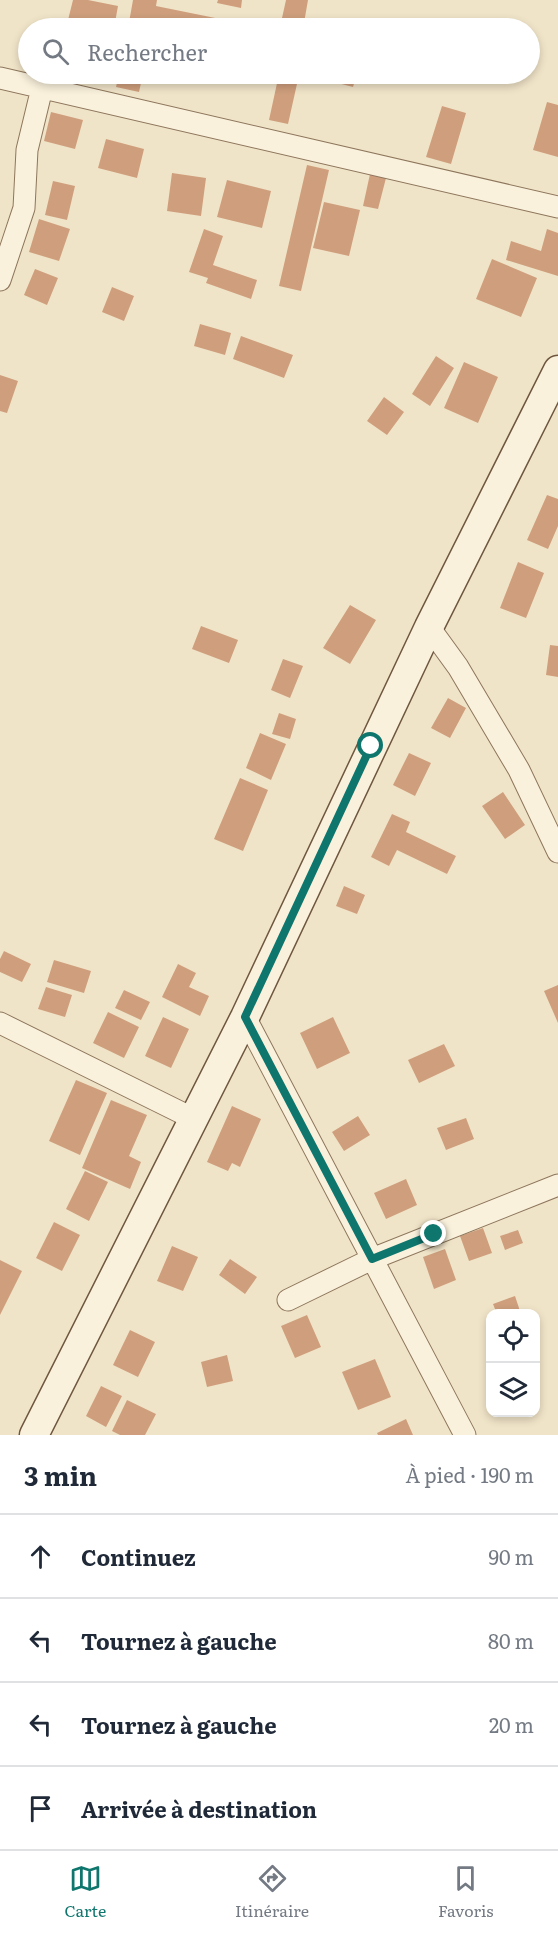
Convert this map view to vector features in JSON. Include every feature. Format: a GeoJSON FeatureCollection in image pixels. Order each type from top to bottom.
{"type":"FeatureCollection","features":[{"type":"Feature","properties":{"kind":"street"},"geometry":{"type":"LineString","coordinates":[[0,78],[18,82]]}},
{"type":"Feature","properties":{"kind":"street"},"geometry":{"type":"LineString","coordinates":[[25,84],[558,207]]}},
{"type":"Feature","properties":{"kind":"street"},"geometry":{"type":"LineString","coordinates":[[0,280],[24,208],[27,150],[42,88]]}},
{"type":"Feature","properties":{"kind":"street"},"geometry":{"type":"LineString","coordinates":[[33,1435],[245,1017],[429,627],[558,370]]}},
{"type":"Feature","properties":{"kind":"street"},"geometry":{"type":"LineString","coordinates":[[429,627],[458,667],[519,770],[558,852]]}},
{"type":"Feature","properties":{"kind":"street"},"geometry":{"type":"LineString","coordinates":[[245,1017],[465,1435]]}},
{"type":"Feature","properties":{"kind":"street"},"geometry":{"type":"LineString","coordinates":[[0,1023],[194,1119]]}},
{"type":"Feature","properties":{"kind":"street"},"geometry":{"type":"LineString","coordinates":[[288,1300],[372,1259],[558,1185]]}},
{"type":"Feature","properties":{"kind":"building"},"geometry":{"type":"Polygon","coordinates":[[[73,0],[88,0],[118,6],[116,18],[68,18],[73,0]]]}},
{"type":"Feature","properties":{"kind":"building"},"geometry":{"type":"Polygon","coordinates":[[[133,0],[157,0],[156,6],[215,18],[130,18],[133,0]]]}},
{"type":"Feature","properties":{"kind":"building"},"geometry":{"type":"Polygon","coordinates":[[[218,0],[242,0],[241,8],[217,3],[218,0]]]}},
{"type":"Feature","properties":{"kind":"building"},"geometry":{"type":"Polygon","coordinates":[[[286,0],[308,0],[305,18],[282,18],[286,0]]]}},
{"type":"Feature","properties":{"kind":"building"},"geometry":{"type":"Polygon","coordinates":[[[117,84],[141,84],[139,92],[116,87],[117,84]]]}},
{"type":"Feature","properties":{"kind":"building"},"geometry":{"type":"Polygon","coordinates":[[[277,84],[297,84],[288,124],[269,120],[277,84]]]}},
{"type":"Feature","properties":{"kind":"building"},"geometry":{"type":"Polygon","coordinates":[[[547,102],[558,105],[558,157],[533,150],[547,102]]]}},
{"type":"Feature","properties":{"kind":"building"},"geometry":{"type":"Polygon","coordinates":[[[442,106],[466,113],[451,164],[426,157],[442,106]]]}},
{"type":"Feature","properties":{"kind":"building"},"geometry":{"type":"Polygon","coordinates":[[[51,112],[83,120],[75,149],[44,141],[51,112]]]}},
{"type":"Feature","properties":{"kind":"building"},"geometry":{"type":"Polygon","coordinates":[[[106,139],[144,149],[137,178],[98,168],[106,139]]]}},
{"type":"Feature","properties":{"kind":"building"},"geometry":{"type":"Polygon","coordinates":[[[307,165],[329,170],[301,291],[279,286],[307,165]]]}},
{"type":"Feature","properties":{"kind":"building"},"geometry":{"type":"Polygon","coordinates":[[[172,173],[206,178],[201,216],[167,211],[172,173]]]}},
{"type":"Feature","properties":{"kind":"building"},"geometry":{"type":"Polygon","coordinates":[[[370,174],[386,178],[378,209],[363,206],[370,174]]]}},
{"type":"Feature","properties":{"kind":"building"},"geometry":{"type":"Polygon","coordinates":[[[227,180],[271,191],[262,228],[217,217],[227,180]]]}},
{"type":"Feature","properties":{"kind":"building"},"geometry":{"type":"Polygon","coordinates":[[[53,181],[75,186],[67,220],[45,215],[53,181]]]}},
{"type":"Feature","properties":{"kind":"building"},"geometry":{"type":"Polygon","coordinates":[[[324,202],[360,210],[349,256],[313,248],[324,202]]]}},
{"type":"Feature","properties":{"kind":"building"},"geometry":{"type":"Polygon","coordinates":[[[39,219],[70,229],[59,261],[29,252],[39,219]]]}},
{"type":"Feature","properties":{"kind":"building"},"geometry":{"type":"Polygon","coordinates":[[[204,229],[223,236],[213,265],[257,280],[251,299],[206,283],[208,278],[189,272],[204,229]]]}},
{"type":"Feature","properties":{"kind":"building"},"geometry":{"type":"Polygon","coordinates":[[[547,229],[558,233],[558,276],[506,260],[511,241],[541,251],[547,229]]]}},
{"type":"Feature","properties":{"kind":"building"},"geometry":{"type":"Polygon","coordinates":[[[492,259],[537,278],[521,317],[476,299],[492,259]]]}},
{"type":"Feature","properties":{"kind":"building"},"geometry":{"type":"Polygon","coordinates":[[[35,269],[58,278],[47,305],[24,295],[35,269]]]}},
{"type":"Feature","properties":{"kind":"building"},"geometry":{"type":"Polygon","coordinates":[[[112,287],[134,296],[124,321],[102,312],[112,287]]]}},
{"type":"Feature","properties":{"kind":"building"},"geometry":{"type":"Polygon","coordinates":[[[200,324],[231,333],[225,355],[194,346],[200,324]]]}},
{"type":"Feature","properties":{"kind":"building"},"geometry":{"type":"Polygon","coordinates":[[[241,336],[293,355],[284,378],[233,359],[241,336]]]}},
{"type":"Feature","properties":{"kind":"building"},"geometry":{"type":"Polygon","coordinates":[[[436,356],[454,368],[430,406],[412,394],[436,356]]]}},
{"type":"Feature","properties":{"kind":"building"},"geometry":{"type":"Polygon","coordinates":[[[464,362],[498,377],[478,423],[444,408],[464,362]]]}},
{"type":"Feature","properties":{"kind":"building"},"geometry":{"type":"Polygon","coordinates":[[[0,375],[18,381],[7,413],[0,411],[0,375]]]}},
{"type":"Feature","properties":{"kind":"building"},"geometry":{"type":"Polygon","coordinates":[[[384,397],[404,412],[387,435],[367,421],[384,397]]]}},
{"type":"Feature","properties":{"kind":"building"},"geometry":{"type":"Polygon","coordinates":[[[547,495],[558,499],[558,526],[548,549],[527,540],[547,495]]]}},
{"type":"Feature","properties":{"kind":"building"},"geometry":{"type":"Polygon","coordinates":[[[518,562],[544,573],[526,618],[500,608],[518,562]]]}},
{"type":"Feature","properties":{"kind":"building"},"geometry":{"type":"Polygon","coordinates":[[[350,605],[376,620],[350,664],[323,648],[350,605]]]}},
{"type":"Feature","properties":{"kind":"building"},"geometry":{"type":"Polygon","coordinates":[[[201,626],[238,640],[229,663],[192,649],[201,626]]]}},
{"type":"Feature","properties":{"kind":"building"},"geometry":{"type":"Polygon","coordinates":[[[550,645],[558,646],[558,677],[546,675],[550,645]]]}},
{"type":"Feature","properties":{"kind":"building"},"geometry":{"type":"Polygon","coordinates":[[[283,659],[303,666],[290,698],[271,690],[283,659]]]}},
{"type":"Feature","properties":{"kind":"building"},"geometry":{"type":"Polygon","coordinates":[[[448,698],[466,708],[450,738],[431,728],[448,698]]]}},
{"type":"Feature","properties":{"kind":"building"},"geometry":{"type":"Polygon","coordinates":[[[279,713],[296,719],[290,739],[272,734],[279,713]]]}},
{"type":"Feature","properties":{"kind":"building"},"geometry":{"type":"Polygon","coordinates":[[[260,733],[286,744],[271,780],[246,768],[260,733]]]}},
{"type":"Feature","properties":{"kind":"building"},"geometry":{"type":"Polygon","coordinates":[[[409,753],[431,763],[415,796],[393,785],[409,753]]]}},
{"type":"Feature","properties":{"kind":"building"},"geometry":{"type":"Polygon","coordinates":[[[240,778],[268,790],[243,851],[214,839],[240,778]]]}},
{"type":"Feature","properties":{"kind":"building"},"geometry":{"type":"Polygon","coordinates":[[[503,792],[525,825],[505,839],[482,806],[503,792]]]}},
{"type":"Feature","properties":{"kind":"building"},"geometry":{"type":"Polygon","coordinates":[[[392,814],[410,822],[406,832],[456,856],[447,874],[397,850],[389,866],[371,857],[392,814]]]}},
{"type":"Feature","properties":{"kind":"building"},"geometry":{"type":"Polygon","coordinates":[[[344,886],[365,895],[357,914],[336,906],[344,886]]]}},
{"type":"Feature","properties":{"kind":"building"},"geometry":{"type":"Polygon","coordinates":[[[4,951],[31,964],[22,982],[0,972],[0,959],[4,951]]]}},
{"type":"Feature","properties":{"kind":"building"},"geometry":{"type":"Polygon","coordinates":[[[54,960],[91,971],[84,993],[47,982],[54,960]]]}},
{"type":"Feature","properties":{"kind":"building"},"geometry":{"type":"Polygon","coordinates":[[[178,964],[196,973],[189,987],[209,996],[200,1016],[162,997],[178,964]]]}},
{"type":"Feature","properties":{"kind":"building"},"geometry":{"type":"Polygon","coordinates":[[[558,985],[558,1023],[544,991],[558,985]]]}},
{"type":"Feature","properties":{"kind":"building"},"geometry":{"type":"Polygon","coordinates":[[[46,987],[72,995],[65,1017],[38,1009],[46,987]]]}},
{"type":"Feature","properties":{"kind":"building"},"geometry":{"type":"Polygon","coordinates":[[[124,990],[150,1002],[141,1020],[115,1008],[124,990]]]}},
{"type":"Feature","properties":{"kind":"building"},"geometry":{"type":"Polygon","coordinates":[[[108,1012],[139,1027],[124,1058],[93,1043],[108,1012]]]}},
{"type":"Feature","properties":{"kind":"building"},"geometry":{"type":"Polygon","coordinates":[[[163,1017],[189,1029],[171,1068],[145,1056],[163,1017]]]}},
{"type":"Feature","properties":{"kind":"building"},"geometry":{"type":"Polygon","coordinates":[[[333,1017],[350,1053],[317,1069],[300,1033],[333,1017]]]}},
{"type":"Feature","properties":{"kind":"building"},"geometry":{"type":"Polygon","coordinates":[[[444,1044],[455,1066],[419,1083],[408,1060],[444,1044]]]}},
{"type":"Feature","properties":{"kind":"building"},"geometry":{"type":"Polygon","coordinates":[[[76,1080],[107,1093],[80,1155],[49,1141],[76,1080]]]}},
{"type":"Feature","properties":{"kind":"building"},"geometry":{"type":"Polygon","coordinates":[[[111,1100],[147,1115],[129,1156],[141,1162],[130,1189],[82,1168],[111,1100]]]}},
{"type":"Feature","properties":{"kind":"building"},"geometry":{"type":"Polygon","coordinates":[[[232,1106],[261,1119],[240,1167],[232,1163],[228,1171],[207,1162],[232,1106]]]}},
{"type":"Feature","properties":{"kind":"building"},"geometry":{"type":"Polygon","coordinates":[[[358,1116],[370,1135],[344,1151],[332,1132],[358,1116]]]}},
{"type":"Feature","properties":{"kind":"building"},"geometry":{"type":"Polygon","coordinates":[[[466,1118],[474,1139],[446,1150],[437,1128],[466,1118]]]}},
{"type":"Feature","properties":{"kind":"building"},"geometry":{"type":"Polygon","coordinates":[[[85,1171],[108,1182],[89,1221],[66,1209],[85,1171]]]}},
{"type":"Feature","properties":{"kind":"building"},"geometry":{"type":"Polygon","coordinates":[[[406,1179],[417,1205],[386,1219],[374,1193],[406,1179]]]}},
{"type":"Feature","properties":{"kind":"building"},"geometry":{"type":"Polygon","coordinates":[[[54,1222],[80,1235],[62,1271],[36,1258],[54,1222]]]}},
{"type":"Feature","properties":{"kind":"building"},"geometry":{"type":"Polygon","coordinates":[[[483,1228],[492,1253],[469,1261],[460,1236],[483,1228]]]}},
{"type":"Feature","properties":{"kind":"building"},"geometry":{"type":"Polygon","coordinates":[[[518,1230],[523,1243],[505,1250],[500,1236],[518,1230]]]}},
{"type":"Feature","properties":{"kind":"building"},"geometry":{"type":"Polygon","coordinates":[[[172,1246],[198,1257],[183,1291],[157,1281],[172,1246]]]}},
{"type":"Feature","properties":{"kind":"building"},"geometry":{"type":"Polygon","coordinates":[[[445,1249],[456,1280],[434,1289],[423,1257],[445,1249]]]}},
{"type":"Feature","properties":{"kind":"building"},"geometry":{"type":"Polygon","coordinates":[[[230,1259],[257,1277],[245,1294],[219,1275],[230,1259]]]}},
{"type":"Feature","properties":{"kind":"building"},"geometry":{"type":"Polygon","coordinates":[[[0,1260],[22,1271],[0,1315],[0,1260]]]}},
{"type":"Feature","properties":{"kind":"building"},"geometry":{"type":"Polygon","coordinates":[[[515,1296],[519,1309],[495,1309],[493,1304],[515,1296]]]}},
{"type":"Feature","properties":{"kind":"building"},"geometry":{"type":"Polygon","coordinates":[[[307,1315],[321,1347],[295,1358],[281,1326],[307,1315]]]}},
{"type":"Feature","properties":{"kind":"building"},"geometry":{"type":"Polygon","coordinates":[[[130,1330],[155,1342],[138,1377],[113,1365],[130,1330]]]}},
{"type":"Feature","properties":{"kind":"building"},"geometry":{"type":"Polygon","coordinates":[[[227,1355],[233,1381],[207,1387],[201,1362],[227,1355]]]}},
{"type":"Feature","properties":{"kind":"building"},"geometry":{"type":"Polygon","coordinates":[[[375,1359],[391,1397],[358,1410],[342,1372],[375,1359]]]}},
{"type":"Feature","properties":{"kind":"building"},"geometry":{"type":"Polygon","coordinates":[[[101,1386],[122,1396],[106,1427],[86,1416],[101,1386]]]}},
{"type":"Feature","properties":{"kind":"building"},"geometry":{"type":"Polygon","coordinates":[[[127,1400],[156,1414],[145,1435],[120,1435],[112,1431],[127,1400]]]}},
{"type":"Feature","properties":{"kind":"building"},"geometry":{"type":"Polygon","coordinates":[[[406,1419],[413,1435],[378,1435],[377,1433],[406,1419]]]}},
{"type":"Feature","properties":{"kind":"route"},"geometry":{"type":"LineString","coordinates":[[371,746],[245,1017],[372,1259],[434,1234]]}}]}
